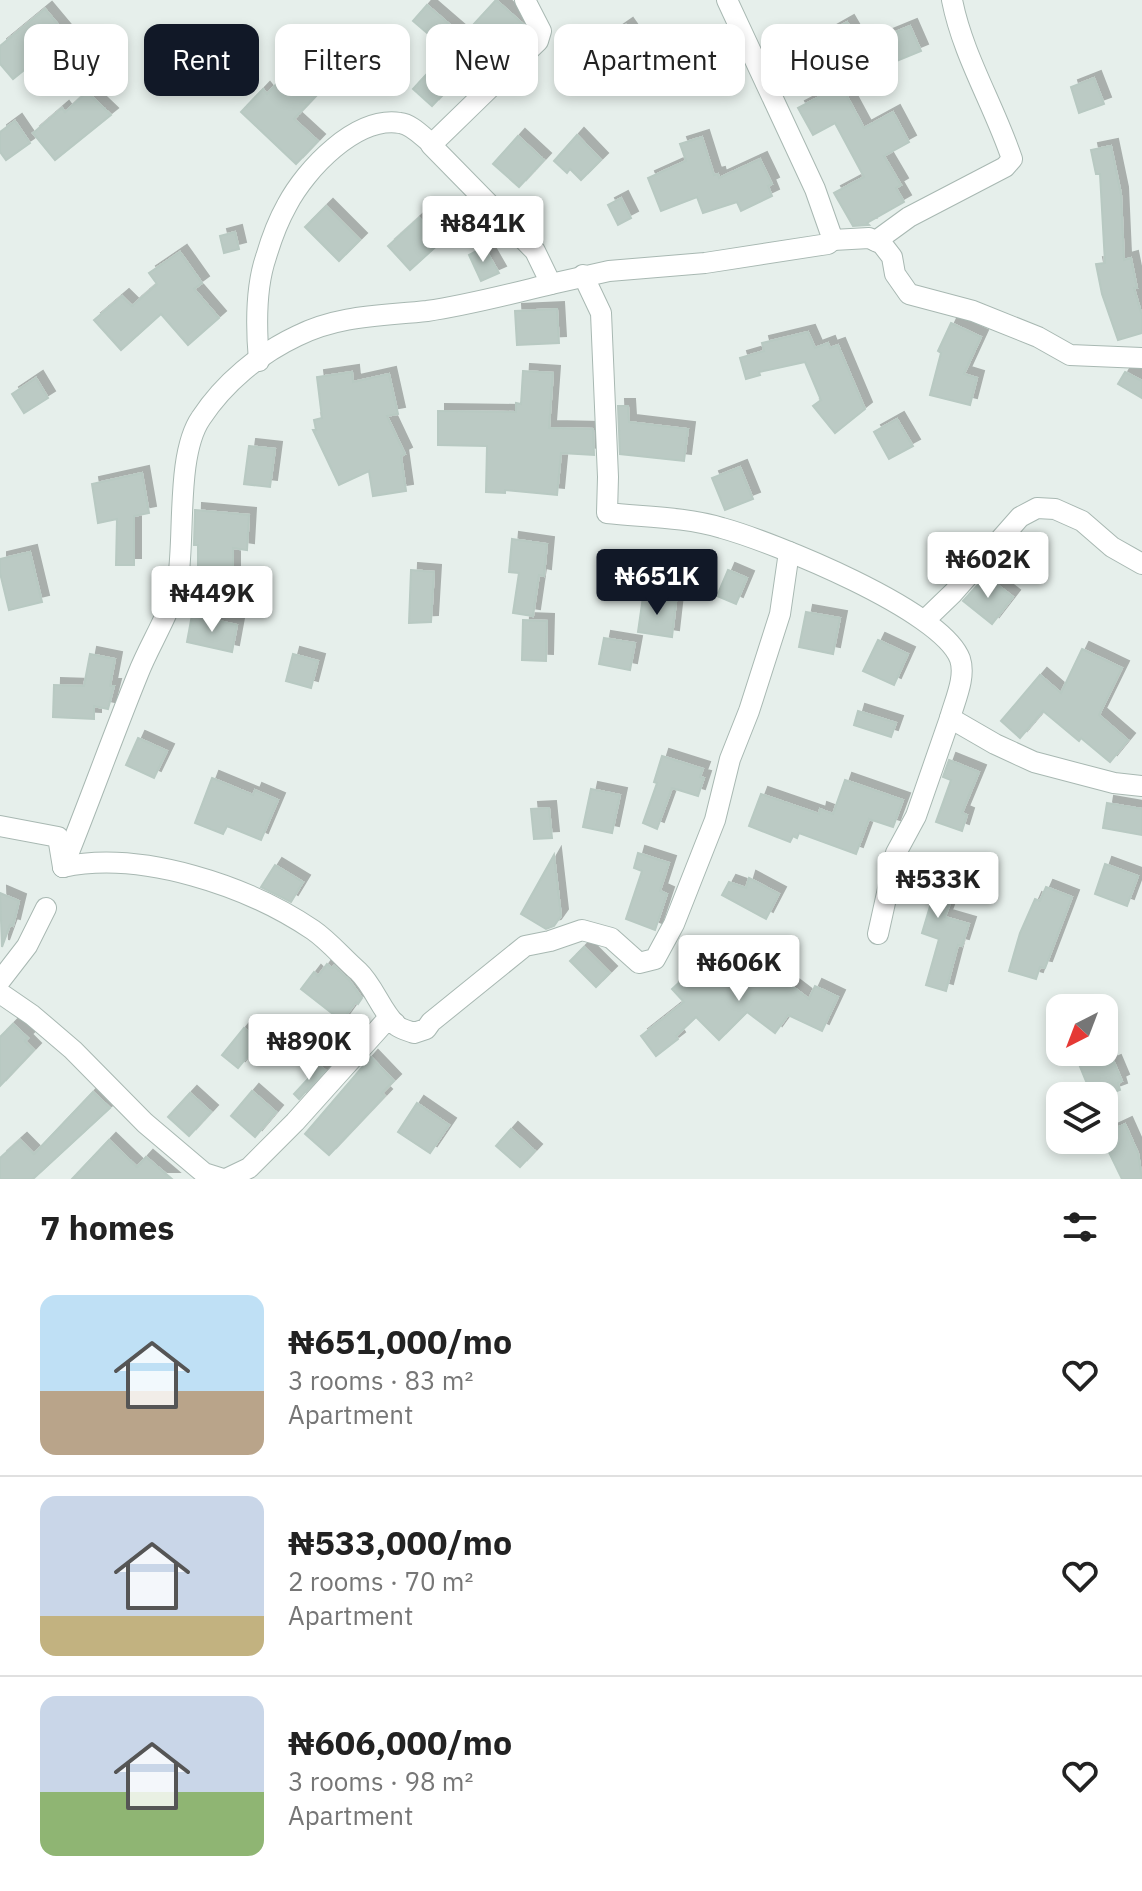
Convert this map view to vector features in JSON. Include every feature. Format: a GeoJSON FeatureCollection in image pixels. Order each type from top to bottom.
{"type":"FeatureCollection","features":[{"type":"Feature","properties":{"kind":"street"},"geometry":{"type":"LineString","coordinates":[[431,143],[538,41],[541,31],[525,0]]}},
{"type":"Feature","properties":{"kind":"street"},"geometry":{"type":"LineString","coordinates":[[727,0],[815,189],[833,240]]}},
{"type":"Feature","properties":{"kind":"street"},"geometry":{"type":"LineString","coordinates":[[876,241],[909,217],[1005,167],[1012,159],[1003,131],[965,49],[952,0]]}},
{"type":"Feature","properties":{"kind":"street"},"geometry":{"type":"LineString","coordinates":[[259,361],[258,306],[265,259],[287,204],[332,148],[361,129],[378,123],[404,123],[431,143],[535,251],[551,284]]}},
{"type":"Feature","properties":{"kind":"street"},"geometry":{"type":"LineString","coordinates":[[63,867],[177,580],[185,474],[199,420],[240,371],[294,337],[352,317],[428,310],[516,295],[583,275],[705,263],[828,244],[833,240],[869,238],[892,257],[895,274],[909,294],[973,311],[1038,337],[1070,355],[1142,358]]}},
{"type":"Feature","properties":{"kind":"street"},"geometry":{"type":"LineString","coordinates":[[583,275],[601,313],[607,513],[720,527],[789,552],[857,581],[925,620],[958,654],[963,670],[950,718],[916,816],[896,853],[878,934]]}},
{"type":"Feature","properties":{"kind":"street"},"geometry":{"type":"LineString","coordinates":[[925,620],[1020,517],[1037,508],[1055,509],[1082,521],[1112,547],[1142,564]]}},
{"type":"Feature","properties":{"kind":"street"},"geometry":{"type":"LineString","coordinates":[[0,993],[73,1050],[145,1123],[204,1173],[224,1179],[249,1168],[384,1023],[395,1023],[414,1033],[426,1029],[525,946],[582,930],[611,938],[639,963],[655,959],[674,924],[715,820],[730,759],[780,614],[789,552]]}},
{"type":"Feature","properties":{"kind":"street"},"geometry":{"type":"LineString","coordinates":[[950,718],[1034,762],[1114,783],[1142,786]]}},
{"type":"Feature","properties":{"kind":"street"},"geometry":{"type":"LineString","coordinates":[[0,826],[58,837],[63,867]]}},
{"type":"Feature","properties":{"kind":"street"},"geometry":{"type":"LineString","coordinates":[[63,867],[81,863],[161,868],[225,887],[272,906],[315,931],[364,977],[395,1023]]}},
{"type":"Feature","properties":{"kind":"street"},"geometry":{"type":"LineString","coordinates":[[0,981],[27,946],[46,908]]}},
{"type":"Feature","properties":{"kind":"building"},"geometry":{"type":"Polygon","coordinates":[[[496,0],[523,24],[474,24],[496,0]]]}},
{"type":"Feature","properties":{"kind":"building"},"geometry":{"type":"Polygon","coordinates":[[[427,5],[449,24],[426,24],[426,32],[413,21],[427,5]]]}},
{"type":"Feature","properties":{"kind":"building"},"geometry":{"type":"Polygon","coordinates":[[[45,9],[58,24],[27,24],[45,9]]]}},
{"type":"Feature","properties":{"kind":"building"},"geometry":{"type":"Polygon","coordinates":[[[24,26],[24,70],[13,79],[0,64],[0,46],[24,26]]]}},
{"type":"Feature","properties":{"kind":"building"},"geometry":{"type":"Polygon","coordinates":[[[910,26],[921,51],[898,60],[898,31],[910,26]]]}},
{"type":"Feature","properties":{"kind":"building"},"geometry":{"type":"Polygon","coordinates":[[[426,75],[426,96],[441,96],[432,106],[413,89],[426,75]]]}},
{"type":"Feature","properties":{"kind":"building"},"geometry":{"type":"Polygon","coordinates":[[[1094,78],[1104,104],[1079,113],[1071,87],[1094,78]]]}},
{"type":"Feature","properties":{"kind":"building"},"geometry":{"type":"Polygon","coordinates":[[[275,86],[275,96],[316,96],[294,119],[318,141],[296,164],[241,112],[263,89],[267,94],[275,86]]]}},
{"type":"Feature","properties":{"kind":"building"},"geometry":{"type":"Polygon","coordinates":[[[83,96],[91,96],[111,115],[55,160],[33,133],[62,108],[65,112],[83,96]]]}},
{"type":"Feature","properties":{"kind":"building"},"geometry":{"type":"Polygon","coordinates":[[[847,96],[864,128],[893,112],[909,142],[884,156],[901,185],[896,188],[904,202],[867,223],[869,225],[853,226],[834,193],[864,177],[835,123],[813,135],[798,108],[819,97],[847,96]]]}},
{"type":"Feature","properties":{"kind":"building"},"geometry":{"type":"Polygon","coordinates":[[[15,121],[30,143],[6,160],[0,152],[0,132],[15,121]]]}},
{"type":"Feature","properties":{"kind":"building"},"geometry":{"type":"Polygon","coordinates":[[[577,135],[601,160],[581,180],[570,169],[567,173],[554,161],[577,135]]]}},
{"type":"Feature","properties":{"kind":"building"},"geometry":{"type":"Polygon","coordinates":[[[518,136],[544,160],[519,187],[493,164],[518,136]]]}},
{"type":"Feature","properties":{"kind":"building"},"geometry":{"type":"Polygon","coordinates":[[[702,137],[714,175],[718,174],[719,178],[760,159],[772,184],[768,186],[772,196],[741,211],[737,202],[703,213],[697,197],[661,211],[648,178],[686,161],[680,144],[702,137]]]}},
{"type":"Feature","properties":{"kind":"building"},"geometry":{"type":"Polygon","coordinates":[[[1111,146],[1121,194],[1124,260],[1131,258],[1137,288],[1134,288],[1142,316],[1142,333],[1118,340],[1102,294],[1096,264],[1105,263],[1100,174],[1096,174],[1091,150],[1111,146]]]}},
{"type":"Feature","properties":{"kind":"building"},"geometry":{"type":"Polygon","coordinates":[[[621,198],[631,218],[618,225],[608,205],[621,198]]]}},
{"type":"Feature","properties":{"kind":"building"},"geometry":{"type":"Polygon","coordinates":[[[326,206],[360,240],[339,261],[305,227],[326,206]]]}},
{"type":"Feature","properties":{"kind":"building"},"geometry":{"type":"Polygon","coordinates":[[[419,218],[441,242],[410,270],[388,246],[419,218]]]}},
{"type":"Feature","properties":{"kind":"building"},"geometry":{"type":"Polygon","coordinates":[[[235,232],[239,249],[224,253],[220,236],[235,232]]]}},
{"type":"Feature","properties":{"kind":"building"},"geometry":{"type":"Polygon","coordinates":[[[484,247],[499,273],[481,281],[469,255],[484,247]]]}},
{"type":"Feature","properties":{"kind":"building"},"geometry":{"type":"Polygon","coordinates":[[[180,252],[202,283],[194,289],[219,318],[188,345],[161,314],[121,350],[94,320],[122,296],[132,306],[157,284],[149,273],[180,252]]]}},
{"type":"Feature","properties":{"kind":"building"},"geometry":{"type":"Polygon","coordinates":[[[557,309],[559,343],[517,345],[515,311],[557,309]]]}},
{"type":"Feature","properties":{"kind":"building"},"geometry":{"type":"Polygon","coordinates":[[[951,323],[981,337],[964,374],[977,378],[970,405],[930,395],[941,353],[938,351],[951,323]]]}},
{"type":"Feature","properties":{"kind":"building"},"geometry":{"type":"Polygon","coordinates":[[[808,332],[815,348],[828,343],[830,348],[838,345],[865,409],[835,433],[813,406],[821,400],[805,362],[759,372],[760,375],[746,379],[740,358],[764,351],[762,343],[808,332]]]}},
{"type":"Feature","properties":{"kind":"building"},"geometry":{"type":"Polygon","coordinates":[[[523,371],[553,373],[549,428],[593,429],[594,455],[561,453],[557,495],[505,490],[505,493],[486,492],[487,446],[438,445],[438,411],[516,412],[516,403],[521,404],[523,371]]]}},
{"type":"Feature","properties":{"kind":"building"},"geometry":{"type":"Polygon","coordinates":[[[352,372],[353,382],[389,374],[398,414],[387,416],[405,454],[401,456],[406,491],[373,496],[369,471],[339,485],[313,430],[316,430],[314,420],[322,418],[317,377],[352,372]]]}},
{"type":"Feature","properties":{"kind":"building"},"geometry":{"type":"Polygon","coordinates":[[[1125,372],[1142,381],[1142,398],[1118,384],[1125,372]]]}},
{"type":"Feature","properties":{"kind":"building"},"geometry":{"type":"Polygon","coordinates":[[[36,378],[48,398],[24,413],[12,394],[36,378]]]}},
{"type":"Feature","properties":{"kind":"building"},"geometry":{"type":"Polygon","coordinates":[[[618,406],[628,406],[629,422],[688,429],[684,461],[620,454],[618,406]]]}},
{"type":"Feature","properties":{"kind":"building"},"geometry":{"type":"Polygon","coordinates":[[[897,419],[913,446],[889,459],[874,432],[897,419]]]}},
{"type":"Feature","properties":{"kind":"building"},"geometry":{"type":"Polygon","coordinates":[[[249,446],[275,449],[270,487],[244,484],[249,446]]]}},
{"type":"Feature","properties":{"kind":"building"},"geometry":{"type":"Polygon","coordinates":[[[740,467],[753,499],[725,510],[712,478],[740,467]]]}},
{"type":"Feature","properties":{"kind":"building"},"geometry":{"type":"Polygon","coordinates":[[[142,473],[149,513],[134,516],[134,565],[116,565],[117,519],[98,523],[92,484],[142,473]]]}},
{"type":"Feature","properties":{"kind":"building"},"geometry":{"type":"Polygon","coordinates":[[[195,510],[249,515],[247,550],[233,548],[233,588],[208,588],[208,582],[198,581],[198,545],[194,545],[195,510]]]}},
{"type":"Feature","properties":{"kind":"building"},"geometry":{"type":"Polygon","coordinates":[[[512,539],[547,544],[544,576],[539,575],[533,616],[513,613],[519,573],[509,572],[512,539]]]}},
{"type":"Feature","properties":{"kind":"building"},"geometry":{"type":"Polygon","coordinates":[[[30,552],[42,602],[9,610],[0,573],[0,559],[30,552]]]}},
{"type":"Feature","properties":{"kind":"building"},"geometry":{"type":"Polygon","coordinates":[[[411,570],[434,572],[431,622],[409,623],[411,570]]]}},
{"type":"Feature","properties":{"kind":"building"},"geometry":{"type":"Polygon","coordinates":[[[728,570],[747,578],[736,604],[717,596],[728,570]]]}},
{"type":"Feature","properties":{"kind":"building"},"geometry":{"type":"Polygon","coordinates":[[[986,576],[1013,597],[992,624],[963,601],[986,576]]]}},
{"type":"Feature","properties":{"kind":"building"},"geometry":{"type":"Polygon","coordinates":[[[643,597],[676,602],[672,637],[638,632],[643,597]]]}},
{"type":"Feature","properties":{"kind":"building"},"geometry":{"type":"Polygon","coordinates":[[[806,612],[840,618],[833,654],[799,647],[806,612]]]}},
{"type":"Feature","properties":{"kind":"building"},"geometry":{"type":"Polygon","coordinates":[[[192,615],[237,625],[232,652],[187,642],[192,615]]]}},
{"type":"Feature","properties":{"kind":"building"},"geometry":{"type":"Polygon","coordinates":[[[523,620],[547,621],[546,661],[522,660],[523,620]]]}},
{"type":"Feature","properties":{"kind":"building"},"geometry":{"type":"Polygon","coordinates":[[[604,638],[635,643],[630,670],[599,664],[604,638]]]}},
{"type":"Feature","properties":{"kind":"building"},"geometry":{"type":"Polygon","coordinates":[[[878,640],[908,654],[894,685],[863,671],[878,640]]]}},
{"type":"Feature","properties":{"kind":"building"},"geometry":{"type":"Polygon","coordinates":[[[1082,649],[1122,668],[1099,715],[1128,740],[1110,762],[1043,711],[1020,738],[1001,721],[1040,675],[1061,693],[1082,649]]]}},
{"type":"Feature","properties":{"kind":"building"},"geometry":{"type":"Polygon","coordinates":[[[90,654],[115,659],[110,686],[114,686],[108,709],[94,706],[94,719],[53,717],[54,685],[84,686],[90,654]]]}},
{"type":"Feature","properties":{"kind":"building"},"geometry":{"type":"Polygon","coordinates":[[[293,654],[318,661],[311,688],[286,681],[293,654]]]}},
{"type":"Feature","properties":{"kind":"building"},"geometry":{"type":"Polygon","coordinates":[[[858,711],[896,723],[891,737],[854,725],[858,711]]]}},
{"type":"Feature","properties":{"kind":"building"},"geometry":{"type":"Polygon","coordinates":[[[138,738],[167,751],[154,778],[126,765],[138,738]]]}},
{"type":"Feature","properties":{"kind":"building"},"geometry":{"type":"Polygon","coordinates":[[[662,756],[703,769],[700,777],[704,778],[698,796],[672,788],[657,829],[643,823],[657,783],[654,782],[662,756]]]}},
{"type":"Feature","properties":{"kind":"building"},"geometry":{"type":"Polygon","coordinates":[[[949,760],[979,772],[962,813],[967,815],[962,831],[936,822],[951,780],[943,777],[949,760]]]}},
{"type":"Feature","properties":{"kind":"building"},"geometry":{"type":"Polygon","coordinates":[[[212,778],[253,795],[255,790],[278,800],[261,840],[227,826],[223,834],[195,823],[212,778]]]}},
{"type":"Feature","properties":{"kind":"building"},"geometry":{"type":"Polygon","coordinates":[[[845,780],[903,800],[893,827],[869,819],[856,854],[799,833],[790,842],[749,826],[761,794],[819,814],[820,809],[833,814],[845,780]]]}},
{"type":"Feature","properties":{"kind":"building"},"geometry":{"type":"Polygon","coordinates":[[[591,789],[620,795],[612,833],[583,827],[591,789]]]}},
{"type":"Feature","properties":{"kind":"building"},"geometry":{"type":"Polygon","coordinates":[[[1107,803],[1142,809],[1142,835],[1103,828],[1107,803]]]}},
{"type":"Feature","properties":{"kind":"building"},"geometry":{"type":"Polygon","coordinates":[[[549,808],[552,838],[534,839],[531,809],[549,808]]]}},
{"type":"Feature","properties":{"kind":"building"},"geometry":{"type":"Polygon","coordinates":[[[638,853],[669,863],[660,891],[667,894],[655,930],[626,919],[642,871],[634,868],[638,853]]]}},
{"type":"Feature","properties":{"kind":"building"},"geometry":{"type":"Polygon","coordinates":[[[554,855],[561,916],[554,926],[546,929],[521,914],[554,855]]]}},
{"type":"Feature","properties":{"kind":"building"},"geometry":{"type":"Polygon","coordinates":[[[914,863],[959,879],[945,917],[969,924],[962,946],[958,945],[946,991],[926,985],[939,939],[922,933],[931,903],[903,893],[914,863]]]}},
{"type":"Feature","properties":{"kind":"building"},"geometry":{"type":"Polygon","coordinates":[[[1105,864],[1138,876],[1127,906],[1095,894],[1105,864]]]}},
{"type":"Feature","properties":{"kind":"building"},"geometry":{"type":"Polygon","coordinates":[[[275,865],[303,882],[291,902],[261,887],[275,865]]]}},
{"type":"Feature","properties":{"kind":"building"},"geometry":{"type":"Polygon","coordinates":[[[749,878],[779,894],[766,919],[722,895],[729,882],[746,888],[749,878]]]}},
{"type":"Feature","properties":{"kind":"building"},"geometry":{"type":"Polygon","coordinates":[[[1046,887],[1072,897],[1045,968],[1040,967],[1036,979],[1009,971],[1020,933],[1035,899],[1040,901],[1046,887]]]}},
{"type":"Feature","properties":{"kind":"building"},"geometry":{"type":"Polygon","coordinates":[[[0,893],[19,901],[13,926],[10,925],[2,947],[0,893]]]}},
{"type":"Feature","properties":{"kind":"building"},"geometry":{"type":"Polygon","coordinates":[[[584,947],[610,973],[596,987],[570,961],[584,947]]]}},
{"type":"Feature","properties":{"kind":"building"},"geometry":{"type":"Polygon","coordinates":[[[749,950],[777,981],[780,977],[809,999],[815,986],[838,997],[822,1031],[788,1015],[775,1033],[747,1012],[719,1040],[696,1017],[676,1036],[678,1039],[656,1056],[641,1036],[684,1002],[672,989],[696,967],[711,984],[749,950]]]}},
{"type":"Feature","properties":{"kind":"building"},"geometry":{"type":"Polygon","coordinates":[[[327,964],[332,968],[334,966],[349,980],[362,998],[342,1021],[301,989],[314,972],[318,976],[327,964]]]}},
{"type":"Feature","properties":{"kind":"building"},"geometry":{"type":"Polygon","coordinates":[[[13,1024],[28,1038],[25,1041],[34,1050],[0,1086],[0,1037],[13,1024]]]}},
{"type":"Feature","properties":{"kind":"building"},"geometry":{"type":"Polygon","coordinates":[[[244,1028],[260,1041],[238,1068],[222,1055],[244,1028]]]}},
{"type":"Feature","properties":{"kind":"building"},"geometry":{"type":"Polygon","coordinates":[[[371,1057],[394,1081],[382,1093],[385,1096],[329,1155],[305,1134],[371,1057]]]}},
{"type":"Feature","properties":{"kind":"building"},"geometry":{"type":"Polygon","coordinates":[[[320,1066],[325,1070],[299,1099],[294,1094],[320,1066]]]}},
{"type":"Feature","properties":{"kind":"building"},"geometry":{"type":"Polygon","coordinates":[[[1080,1066],[1116,1066],[1122,1081],[1118,1083],[1086,1082],[1080,1066]]]}},
{"type":"Feature","properties":{"kind":"building"},"geometry":{"type":"Polygon","coordinates":[[[252,1091],[276,1112],[255,1137],[231,1116],[252,1091]]]}},
{"type":"Feature","properties":{"kind":"building"},"geometry":{"type":"Polygon","coordinates":[[[93,1092],[110,1108],[33,1179],[0,1179],[0,1158],[20,1140],[34,1154],[93,1092]]]}},
{"type":"Feature","properties":{"kind":"building"},"geometry":{"type":"Polygon","coordinates":[[[190,1093],[211,1112],[189,1136],[168,1117],[190,1093]]]}},
{"type":"Feature","properties":{"kind":"building"},"geometry":{"type":"Polygon","coordinates":[[[417,1103],[449,1125],[430,1153],[398,1132],[417,1103]]]}},
{"type":"Feature","properties":{"kind":"building"},"geometry":{"type":"Polygon","coordinates":[[[1125,1124],[1138,1153],[1142,1179],[1122,1179],[1110,1154],[1118,1154],[1118,1127],[1125,1124]]]}},
{"type":"Feature","properties":{"kind":"building"},"geometry":{"type":"Polygon","coordinates":[[[511,1129],[535,1151],[520,1167],[496,1146],[511,1129]]]}},
{"type":"Feature","properties":{"kind":"building"},"geometry":{"type":"Polygon","coordinates":[[[109,1140],[137,1167],[146,1157],[172,1179],[72,1179],[109,1140]]]}}]}
